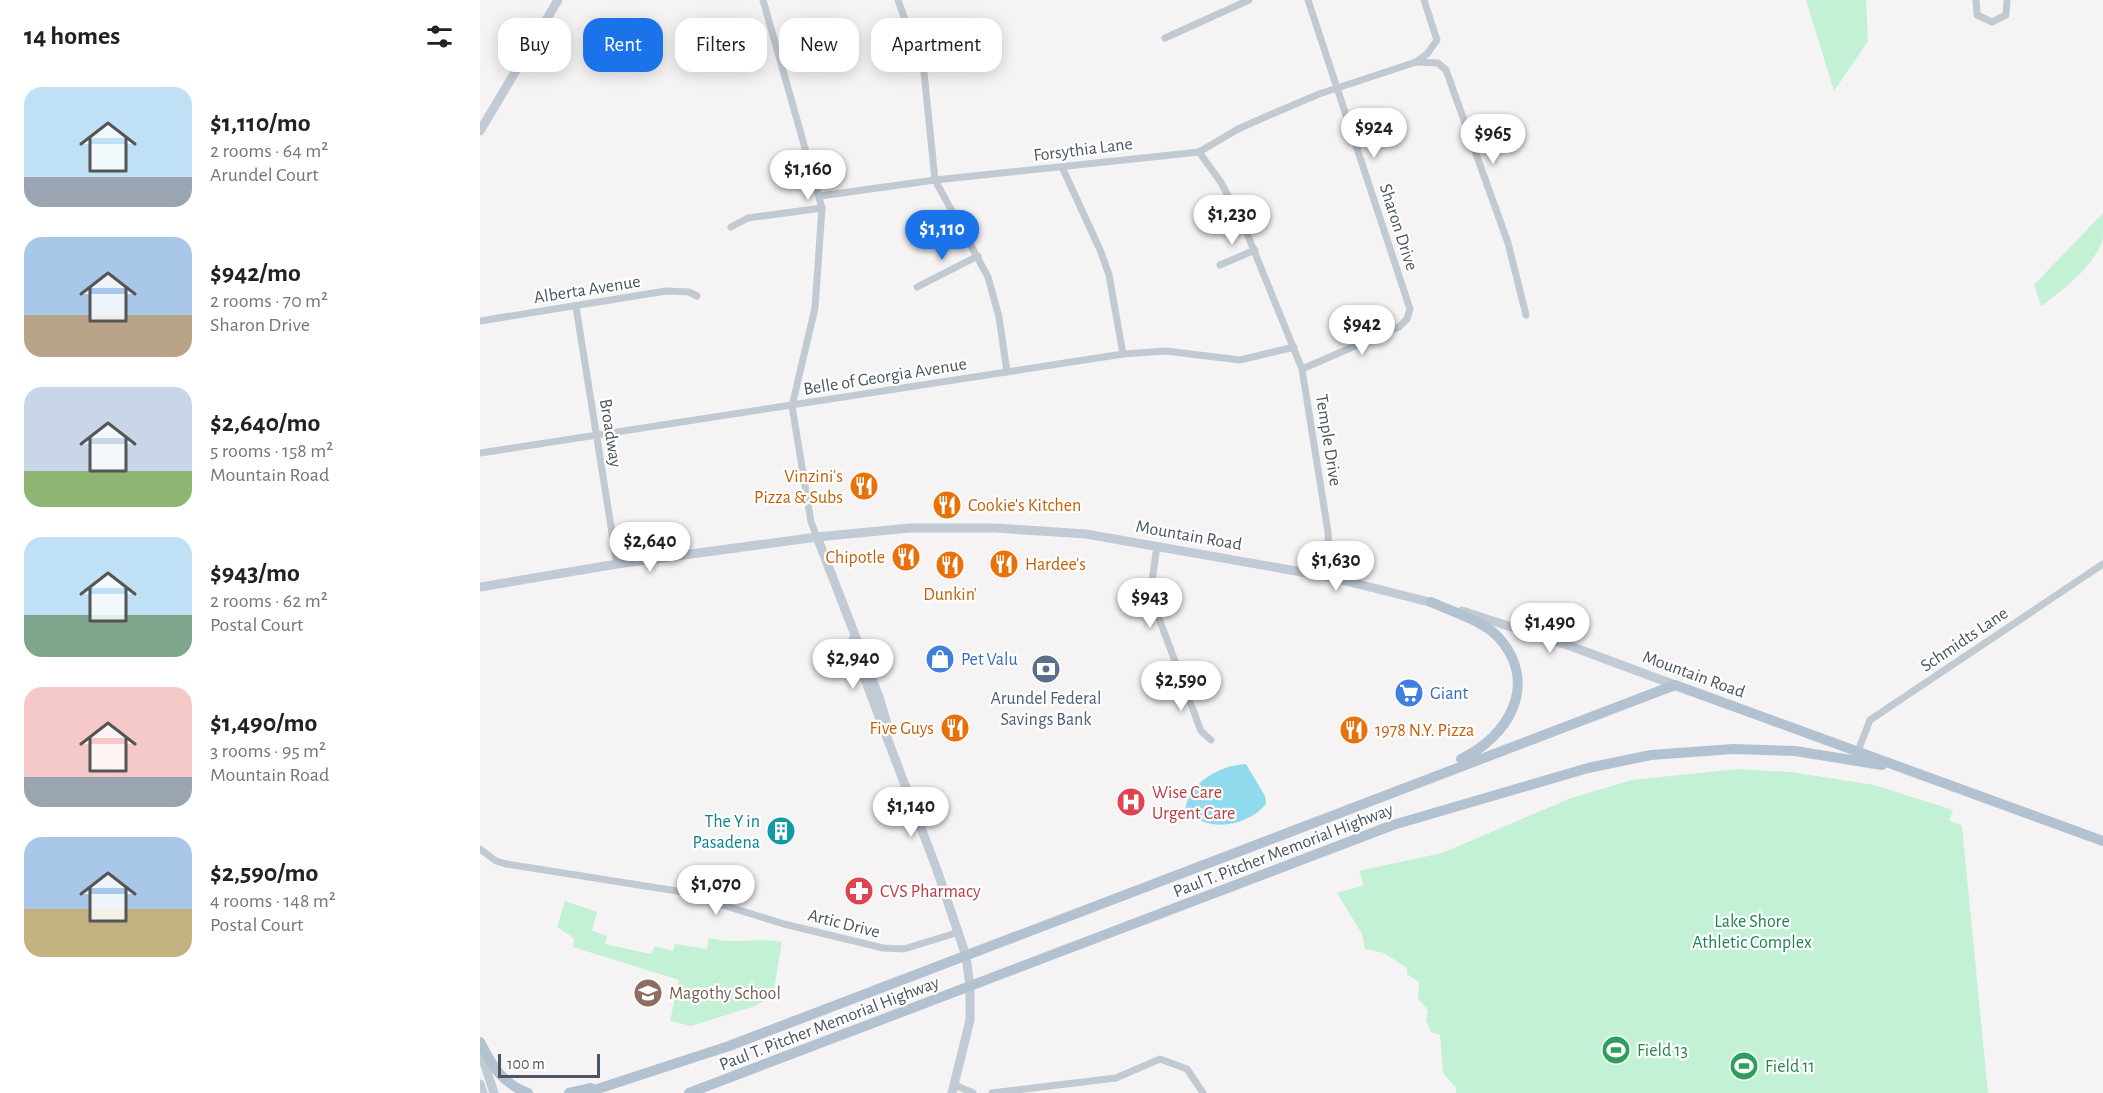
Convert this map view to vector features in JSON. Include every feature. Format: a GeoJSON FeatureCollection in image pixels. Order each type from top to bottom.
{"type":"FeatureCollection","features":[{"type":"Feature","properties":{"kind":"main road"},"geometry":{"type":"LineString","coordinates":[[480,131],[558,0]]}},
{"type":"Feature","properties":{"kind":"main road","name":"Mountain Road"},"geometry":{"type":"LineString","coordinates":[[480,587],[617,564],[817,537],[910,528],[995,528],[1086,534],[1330,577],[1431,602],[1563,644],[2103,841]]}},
{"type":"Feature","properties":{"kind":"main road"},"geometry":{"type":"LineString","coordinates":[[817,537],[879,697],[887,724],[887,735],[966,956],[970,987],[970,1020],[954,1089]]}},
{"type":"Feature","properties":{"kind":"main road"},"geometry":{"type":"LineString","coordinates":[[1381,796],[1487,745],[1499,733],[1515,704],[1516,676],[1513,663],[1499,638],[1487,628],[1431,602]]}},
{"type":"Feature","properties":{"kind":"main road","name":"Paul T. Pitcher Memorial Highway"},"geometry":{"type":"LineString","coordinates":[[585,1093],[729,1046],[1675,685]]}},
{"type":"Feature","properties":{"kind":"main road","name":"Paul T. Pitcher Memorial Highway"},"geometry":{"type":"LineString","coordinates":[[689,1093],[1393,825],[1619,760],[1690,750],[1764,749],[1828,756],[1912,771]]}},
{"type":"Feature","properties":{"kind":"main road"},"geometry":{"type":"LineString","coordinates":[[480,1042],[497,1074],[507,1083],[528,1093]]}},
{"type":"Feature","properties":{"kind":"main road"},"geometry":{"type":"LineString","coordinates":[[480,1048],[494,1093]]}},
{"type":"Feature","properties":{"kind":"main road"},"geometry":{"type":"LineString","coordinates":[[569,1093],[617,1083]]}},
{"type":"Feature","properties":{"kind":"main road"},"geometry":{"type":"LineString","coordinates":[[480,1084],[483,1093]]}},
{"type":"Feature","properties":{"kind":"street"},"geometry":{"type":"LineString","coordinates":[[763,0],[822,208],[817,298],[810,339],[792,406],[811,522],[817,537]]}},
{"type":"Feature","properties":{"kind":"street"},"geometry":{"type":"LineString","coordinates":[[898,0],[924,72],[935,180],[978,256],[997,304],[1007,372]]}},
{"type":"Feature","properties":{"kind":"street"},"geometry":{"type":"LineString","coordinates":[[1165,38],[1250,0]]}},
{"type":"Feature","properties":{"kind":"street","name":"Sharon Drive"},"geometry":{"type":"LineString","coordinates":[[1302,369],[1399,327],[1407,319],[1410,309],[1308,0]]}},
{"type":"Feature","properties":{"kind":"street"},"geometry":{"type":"LineString","coordinates":[[1416,62],[1427,54],[1437,40],[1424,0]]}},
{"type":"Feature","properties":{"kind":"street"},"geometry":{"type":"LineString","coordinates":[[1976,0],[1977,15],[1992,22],[2006,15],[2007,0]]}},
{"type":"Feature","properties":{"kind":"street"},"geometry":{"type":"LineString","coordinates":[[1416,62],[1438,63],[1446,70],[1508,243],[1526,315]]}},
{"type":"Feature","properties":{"kind":"street","name":"Forsythia Lane"},"geometry":{"type":"LineString","coordinates":[[820,196],[935,180],[1199,152],[1238,129],[1337,88],[1416,62]]}},
{"type":"Feature","properties":{"kind":"street","name":"Temple Drive"},"geometry":{"type":"LineString","coordinates":[[1199,152],[1231,200],[1255,250],[1302,369],[1324,501],[1331,559],[1330,577]]}},
{"type":"Feature","properties":{"kind":"street"},"geometry":{"type":"LineString","coordinates":[[1062,167],[1101,252],[1109,275],[1123,354]]}},
{"type":"Feature","properties":{"kind":"street"},"geometry":{"type":"LineString","coordinates":[[730,227],[748,218],[822,208]]}},
{"type":"Feature","properties":{"kind":"street"},"geometry":{"type":"LineString","coordinates":[[1220,265],[1255,250]]}},
{"type":"Feature","properties":{"kind":"street"},"geometry":{"type":"LineString","coordinates":[[917,287],[978,256]]}},
{"type":"Feature","properties":{"kind":"street","name":"Alberta Avenue"},"geometry":{"type":"LineString","coordinates":[[480,321],[666,291],[689,292],[697,296]]}},
{"type":"Feature","properties":{"kind":"street","name":"Broadway"},"geometry":{"type":"LineString","coordinates":[[576,307],[617,564]]}},
{"type":"Feature","properties":{"kind":"street","name":"Belle of Georgia Avenue"},"geometry":{"type":"LineString","coordinates":[[480,453],[1123,354],[1166,351],[1240,360],[1294,347]]}},
{"type":"Feature","properties":{"kind":"street"},"geometry":{"type":"LineString","coordinates":[[1157,546],[1152,581],[1154,605],[1201,731],[1211,740]]}},
{"type":"Feature","properties":{"kind":"street","name":"Schmidts Lane"},"geometry":{"type":"LineString","coordinates":[[1858,751],[1870,720],[2103,564]]}},
{"type":"Feature","properties":{"kind":"street","name":"Artic Drive"},"geometry":{"type":"LineString","coordinates":[[480,849],[496,861],[506,864],[676,891],[784,924],[883,948],[911,947],[959,932]]}},
{"type":"Feature","properties":{"kind":"street"},"geometry":{"type":"LineString","coordinates":[[992,1093],[1116,1078],[1161,1059],[1186,1069],[1203,1093]]}},
{"type":"Feature","properties":{"kind":"street"},"geometry":{"type":"LineString","coordinates":[[954,1089],[973,1093]]}},
{"type":"Feature","properties":{"kind":"green space"},"geometry":{"type":"Polygon","coordinates":[[[1806,0],[1866,0],[1868,41],[1834,91],[1806,0]]]}},
{"type":"Feature","properties":{"kind":"green space"},"geometry":{"type":"Polygon","coordinates":[[[2103,213],[2103,237],[2094,257],[2069,284],[2041,306],[2034,285],[2103,213]]]}},
{"type":"Feature","properties":{"kind":"green space","name":"Lake Shore Athletic Complex"},"geometry":{"type":"Polygon","coordinates":[[[1738,769],[1791,772],[1874,785],[1953,810],[1949,820],[1962,826],[1988,1093],[1456,1093],[1456,1088],[1443,1073],[1440,1035],[1431,1032],[1426,1020],[1428,1010],[1418,999],[1419,982],[1407,974],[1407,968],[1384,953],[1365,949],[1362,934],[1337,893],[1364,885],[1359,871],[1442,853],[1571,798],[1632,780],[1738,769]]]}},
{"type":"Feature","properties":{"kind":"green space"},"geometry":{"type":"Polygon","coordinates":[[[565,901],[597,912],[592,931],[607,936],[605,944],[651,954],[655,946],[673,951],[675,944],[707,949],[709,938],[729,941],[782,942],[773,995],[755,1006],[691,1026],[670,1021],[679,980],[573,947],[574,938],[557,927],[565,901]]]}},
{"type":"Feature","properties":{"kind":"water"},"geometry":{"type":"Polygon","coordinates":[[[1246,764],[1265,796],[1266,804],[1257,812],[1237,822],[1215,824],[1194,818],[1185,811],[1192,792],[1207,777],[1226,768],[1246,764]]]}},
{"type":"Feature","properties":{"kind":"place","name":"Vinzini's Pizza & Subs"},"geometry":{"type":"Point","coordinates":[864,486]}},
{"type":"Feature","properties":{"kind":"place","name":"Cookie's Kitchen"},"geometry":{"type":"Point","coordinates":[947,505]}},
{"type":"Feature","properties":{"kind":"place","name":"Chipotle"},"geometry":{"type":"Point","coordinates":[906,557]}},
{"type":"Feature","properties":{"kind":"place","name":"Hardee's"},"geometry":{"type":"Point","coordinates":[1004,564]}},
{"type":"Feature","properties":{"kind":"place","name":"Dunkin'"},"geometry":{"type":"Point","coordinates":[950,565]}},
{"type":"Feature","properties":{"kind":"place","name":"Pet Valu"},"geometry":{"type":"Point","coordinates":[940,659]}},
{"type":"Feature","properties":{"kind":"place","name":"Arundel Federal Savings Bank"},"geometry":{"type":"Point","coordinates":[1046,669]}},
{"type":"Feature","properties":{"kind":"place","name":"Giant"},"geometry":{"type":"Point","coordinates":[1409,693]}},
{"type":"Feature","properties":{"kind":"place","name":"Five Guys"},"geometry":{"type":"Point","coordinates":[955,728]}},
{"type":"Feature","properties":{"kind":"place","name":"1978 N.Y. Pizza"},"geometry":{"type":"Point","coordinates":[1354,730]}},
{"type":"Feature","properties":{"kind":"place","name":"Wise Care Urgent Care"},"geometry":{"type":"Point","coordinates":[1131,802]}},
{"type":"Feature","properties":{"kind":"place","name":"The Y in Pasadena"},"geometry":{"type":"Point","coordinates":[781,831]}},
{"type":"Feature","properties":{"kind":"place","name":"CVS Pharmacy"},"geometry":{"type":"Point","coordinates":[859,891]}},
{"type":"Feature","properties":{"kind":"place","name":"Magothy School"},"geometry":{"type":"Point","coordinates":[648,993]}},
{"type":"Feature","properties":{"kind":"place","name":"Field 13"},"geometry":{"type":"Point","coordinates":[1616,1050]}},
{"type":"Feature","properties":{"kind":"place","name":"Field 11"},"geometry":{"type":"Point","coordinates":[1744,1066]}}]}
